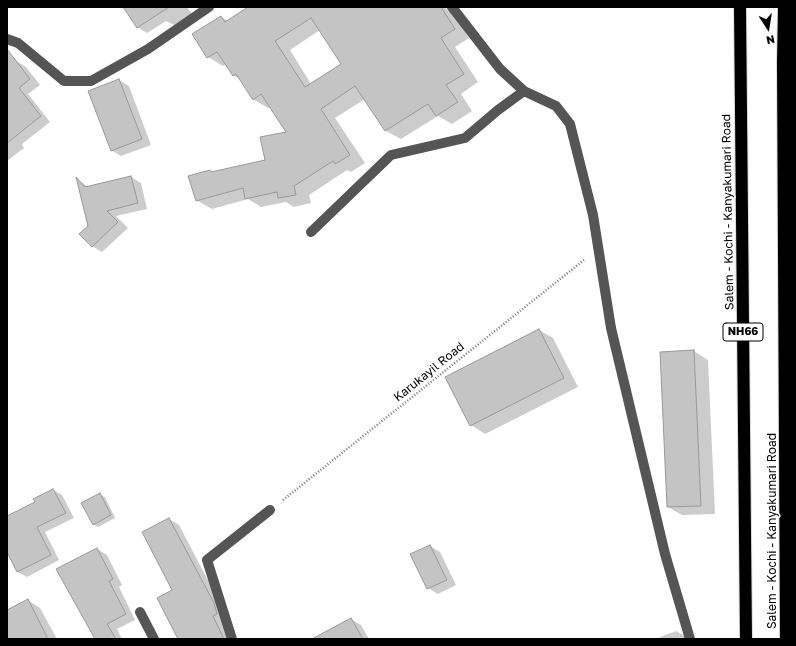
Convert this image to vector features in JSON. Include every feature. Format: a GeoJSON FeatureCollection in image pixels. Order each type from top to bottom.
{"type":"FeatureCollection","features":[{"type":"Feature","properties":{"kind":"highway","name":"Salem - Kochi - Kanyakumari Road"},"geometry":{"type":"LineString","coordinates":[[740,7],[746,639]]}},
{"type":"Feature","properties":{"kind":"highway","name":"Salem - Kochi - Kanyakumari Road"},"geometry":{"type":"LineString","coordinates":[[784,7],[786,639]]}},
{"type":"Feature","properties":{"kind":"street"},"geometry":{"type":"LineString","coordinates":[[7,39],[18,43],[64,81],[92,81],[148,49],[209,7]]}},
{"type":"Feature","properties":{"kind":"street"},"geometry":{"type":"LineString","coordinates":[[452,7],[500,69],[524,91],[556,106],[570,124],[593,216],[611,328],[665,554],[690,639]]}},
{"type":"Feature","properties":{"kind":"street"},"geometry":{"type":"LineString","coordinates":[[311,232],[391,155],[465,138],[498,110],[524,91]]}},
{"type":"Feature","properties":{"kind":"street"},"geometry":{"type":"LineString","coordinates":[[232,639],[207,560],[270,510]]}},
{"type":"Feature","properties":{"kind":"street"},"geometry":{"type":"LineString","coordinates":[[140,612],[154,639]]}},
{"type":"Feature","properties":{"kind":"path","name":"Karukayil Road"},"geometry":{"type":"LineString","coordinates":[[270,510],[598,248]]}},
{"type":"Feature","properties":{"kind":"building"},"geometry":{"type":"Polygon","coordinates":[[[123,7],[169,7],[137,28],[123,7]]]}},
{"type":"Feature","properties":{"kind":"building"},"geometry":{"type":"Polygon","coordinates":[[[248,7],[441,7],[455,29],[441,38],[464,74],[446,85],[458,102],[436,116],[428,104],[385,131],[355,86],[321,109],[350,155],[335,164],[333,161],[294,186],[296,195],[278,198],[277,192],[245,199],[243,188],[196,201],[188,176],[210,170],[211,172],[265,160],[260,137],[286,132],[261,94],[253,100],[236,74],[233,76],[217,52],[207,58],[192,34],[221,16],[225,22],[248,7]],[[311,18],[275,41],[305,87],[341,64],[311,18]]]}},
{"type":"Feature","properties":{"kind":"building"},"geometry":{"type":"Polygon","coordinates":[[[7,49],[30,79],[19,88],[41,116],[7,143],[7,49]]]}},
{"type":"Feature","properties":{"kind":"building"},"geometry":{"type":"Polygon","coordinates":[[[119,79],[142,139],[111,151],[88,91],[119,79]]]}},
{"type":"Feature","properties":{"kind":"building"},"geometry":{"type":"Polygon","coordinates":[[[131,176],[138,203],[107,211],[118,222],[92,247],[79,234],[88,226],[76,177],[85,187],[131,176]]]}},
{"type":"Feature","properties":{"kind":"building"},"geometry":{"type":"Polygon","coordinates":[[[539,329],[564,378],[470,426],[445,377],[539,329]]]}},
{"type":"Feature","properties":{"kind":"building"},"geometry":{"type":"Polygon","coordinates":[[[694,350],[701,506],[667,507],[660,352],[694,350]]]}},
{"type":"Feature","properties":{"kind":"building"},"geometry":{"type":"Polygon","coordinates":[[[53,489],[66,513],[37,527],[51,555],[17,572],[7,552],[7,516],[35,502],[33,499],[53,489]]]}},
{"type":"Feature","properties":{"kind":"building"},"geometry":{"type":"Polygon","coordinates":[[[100,493],[111,515],[93,525],[81,503],[100,493]]]}},
{"type":"Feature","properties":{"kind":"building"},"geometry":{"type":"Polygon","coordinates":[[[169,518],[214,603],[217,614],[213,616],[224,639],[178,639],[157,598],[172,590],[142,532],[169,518]]]}},
{"type":"Feature","properties":{"kind":"building"},"geometry":{"type":"Polygon","coordinates":[[[430,545],[447,580],[427,589],[410,554],[430,545]]]}},
{"type":"Feature","properties":{"kind":"building"},"geometry":{"type":"Polygon","coordinates":[[[97,548],[113,579],[109,581],[126,614],[107,624],[116,639],[95,639],[56,569],[97,548]]]}},
{"type":"Feature","properties":{"kind":"building"},"geometry":{"type":"Polygon","coordinates":[[[28,599],[48,639],[7,639],[7,610],[28,599]]]}},
{"type":"Feature","properties":{"kind":"building"},"geometry":{"type":"Polygon","coordinates":[[[351,618],[363,639],[312,639],[351,618]]]}}]}
